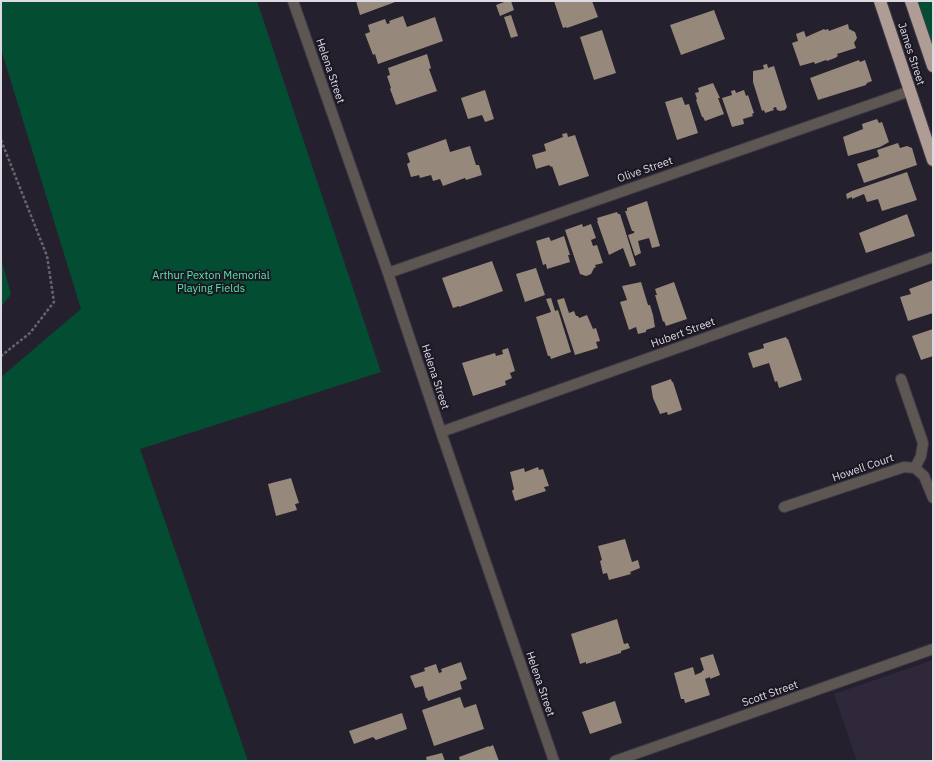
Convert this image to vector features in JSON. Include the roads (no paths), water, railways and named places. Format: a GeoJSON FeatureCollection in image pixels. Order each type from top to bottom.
{"type":"FeatureCollection","features":[{"type":"Feature","properties":{"kind":"highway","name":"James Street"},"geometry":{"type":"LineString","coordinates":[[880,1],[933,160]]}},
{"type":"Feature","properties":{"kind":"highway","name":"James Street"},"geometry":{"type":"LineString","coordinates":[[911,1],[933,66]]}},
{"type":"Feature","properties":{"kind":"street","name":"Helena Street"},"geometry":{"type":"LineString","coordinates":[[293,1],[388,273],[554,761]]}},
{"type":"Feature","properties":{"kind":"street","name":"Olive Street"},"geometry":{"type":"LineString","coordinates":[[388,273],[910,91]]}},
{"type":"Feature","properties":{"kind":"street","name":"Hubert Street"},"geometry":{"type":"LineString","coordinates":[[441,432],[933,257]]}},
{"type":"Feature","properties":{"kind":"street"},"geometry":{"type":"LineString","coordinates":[[901,379],[923,443],[922,456],[915,468],[924,476],[933,498]]}},
{"type":"Feature","properties":{"kind":"street","name":"Howell Court"},"geometry":{"type":"LineString","coordinates":[[784,507],[904,467],[915,468]]}},
{"type":"Feature","properties":{"kind":"street","name":"Scott Street"},"geometry":{"type":"LineString","coordinates":[[616,761],[933,649]]}},
{"type":"Feature","properties":{"kind":"park label","name":"Arthur Pexton Memorial Playing Fields"},"geometry":{"type":"Point","coordinates":[211,282]}}]}
